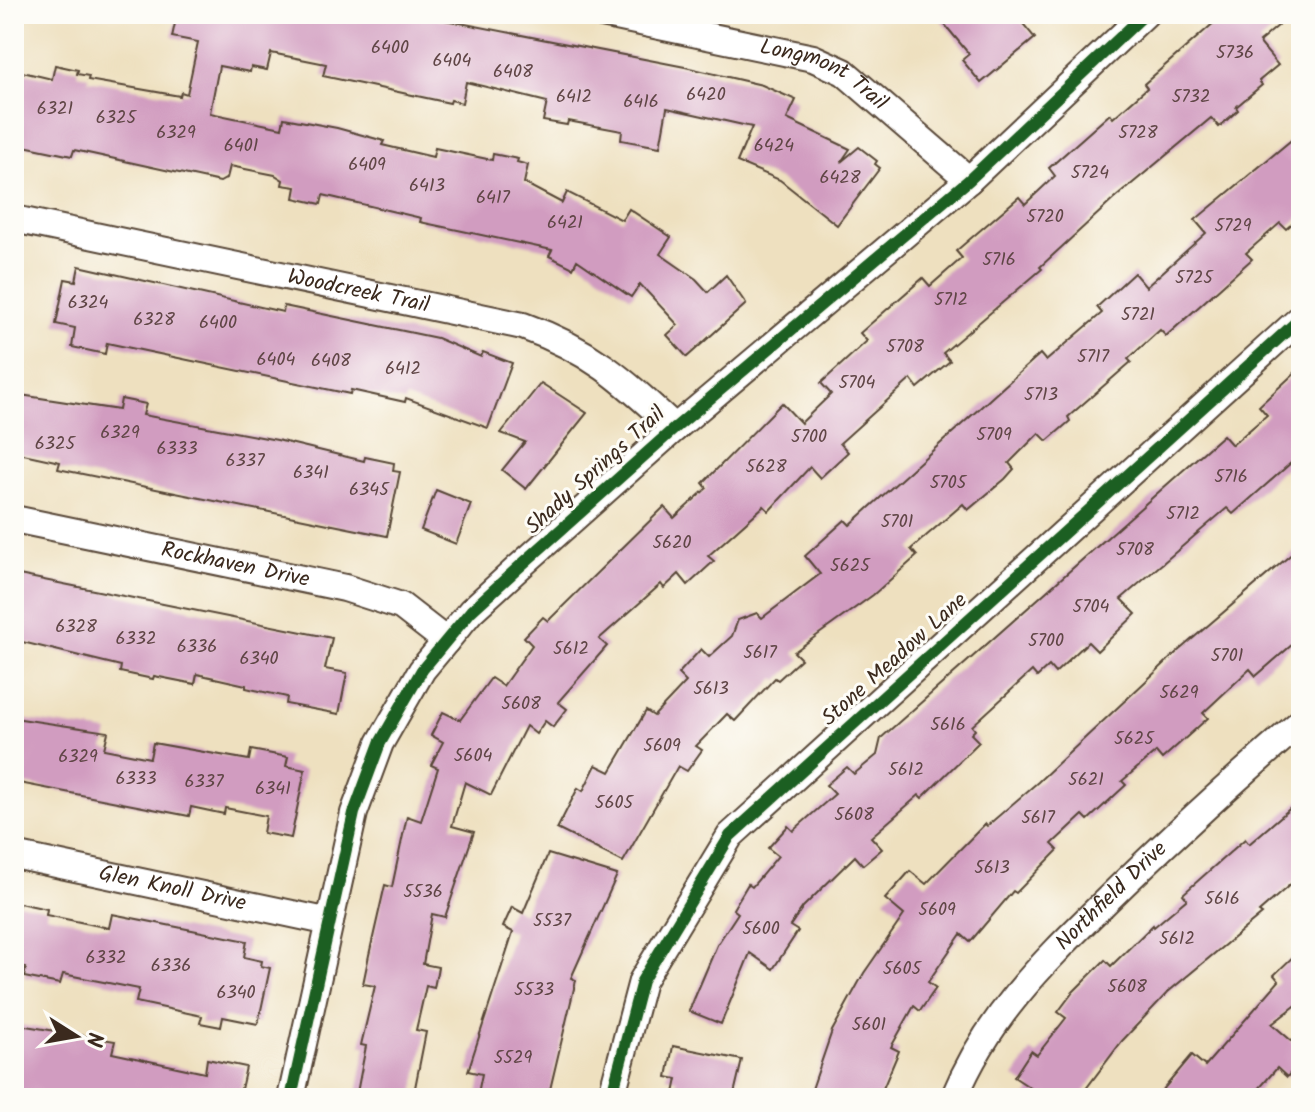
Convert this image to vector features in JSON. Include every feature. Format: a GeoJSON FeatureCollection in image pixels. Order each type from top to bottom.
{"type":"FeatureCollection","features":[{"type":"Feature","properties":{"kind":"street","name":"Longmont Trail"},"geometry":{"type":"LineString","coordinates":[[602,14],[824,63],[844,72],[969,180]]}},
{"type":"Feature","properties":{"kind":"street","name":"Shady Springs Trail"},"geometry":{"type":"LineString","coordinates":[[291,1098],[354,813],[380,743],[422,670],[471,611],[675,428],[969,180],[1145,14]]}},
{"type":"Feature","properties":{"kind":"street","name":"Woodcreek Trail"},"geometry":{"type":"LineString","coordinates":[[14,219],[523,326],[585,353],[618,376],[675,428]]}},
{"type":"Feature","properties":{"kind":"street","name":"Stone Meadow Lane"},"geometry":{"type":"LineString","coordinates":[[611,1098],[642,981],[730,836],[1301,318]]}},
{"type":"Feature","properties":{"kind":"street","name":"Rockhaven Drive"},"geometry":{"type":"LineString","coordinates":[[14,519],[345,588],[401,606],[446,641]]}},
{"type":"Feature","properties":{"kind":"street","name":"Northfield Drive"},"geometry":{"type":"LineString","coordinates":[[954,1098],[985,1035],[1020,986],[1188,819],[1301,722]]}},
{"type":"Feature","properties":{"kind":"street","name":"Glen Knoll Drive"},"geometry":{"type":"LineString","coordinates":[[14,855],[330,922]]}},
{"type":"Feature","properties":{"kind":"building"},"geometry":{"type":"Polygon","coordinates":[[[177,14],[414,14],[685,67],[762,85],[796,100],[787,119],[850,149],[841,162],[859,147],[877,161],[875,164],[880,168],[837,225],[780,180],[737,162],[752,127],[667,108],[660,147],[621,140],[622,131],[568,121],[567,125],[543,121],[547,102],[466,82],[462,103],[451,100],[450,103],[323,76],[326,64],[271,53],[267,70],[251,67],[250,72],[219,66],[210,113],[282,128],[284,118],[337,128],[384,141],[382,145],[433,157],[435,148],[492,160],[493,154],[518,159],[517,162],[528,165],[524,183],[562,203],[567,192],[622,220],[629,209],[671,237],[660,254],[696,279],[708,292],[726,275],[746,304],[687,357],[667,335],[678,325],[640,284],[631,297],[577,260],[573,268],[549,256],[552,250],[420,222],[421,218],[323,195],[321,204],[294,198],[296,187],[282,185],[283,180],[275,175],[230,166],[227,178],[220,182],[74,150],[72,156],[14,144],[14,70],[52,79],[55,65],[78,70],[77,74],[89,76],[88,80],[180,96],[181,92],[187,94],[198,42],[172,37],[177,14]]]}},
{"type":"Feature","properties":{"kind":"building"},"geometry":{"type":"Polygon","coordinates":[[[936,14],[1015,14],[1035,38],[981,83],[962,60],[969,54],[936,14]]]}},
{"type":"Feature","properties":{"kind":"building"},"geometry":{"type":"Polygon","coordinates":[[[1224,14],[1292,14],[1259,42],[1278,65],[1259,81],[1262,85],[1236,107],[1238,110],[1219,127],[1211,118],[1116,197],[1040,267],[1042,269],[943,353],[950,361],[918,388],[911,379],[840,443],[848,452],[820,478],[810,467],[769,511],[764,506],[708,556],[714,561],[688,585],[679,574],[664,588],[661,584],[599,639],[607,646],[558,702],[567,709],[553,727],[545,721],[536,734],[526,726],[491,795],[465,782],[452,826],[474,832],[445,917],[432,914],[423,964],[438,967],[434,988],[426,986],[416,1030],[426,1032],[413,1098],[356,1098],[366,1046],[361,1045],[375,986],[363,984],[369,955],[385,885],[392,887],[407,816],[421,821],[438,768],[431,765],[443,742],[431,735],[443,712],[460,720],[491,678],[503,686],[532,645],[524,637],[543,617],[548,621],[664,507],[674,518],[707,488],[703,483],[782,403],[801,423],[831,394],[821,383],[867,341],[860,333],[923,278],[930,286],[962,258],[956,251],[1019,197],[1025,204],[1055,176],[1049,168],[1110,114],[1113,118],[1147,88],[1144,84],[1224,14]]]}},
{"type":"Feature","properties":{"kind":"building"},"geometry":{"type":"Polygon","coordinates":[[[1301,132],[1301,216],[1286,229],[1280,223],[1246,253],[1252,259],[1166,336],[1160,330],[1128,359],[1131,362],[1068,417],[1070,421],[1047,441],[1039,433],[1009,463],[1014,469],[1005,479],[968,510],[963,504],[911,549],[917,556],[873,595],[794,652],[801,659],[778,680],[775,678],[735,721],[727,714],[696,746],[702,750],[687,771],[678,766],[623,862],[557,829],[578,788],[583,791],[596,765],[610,772],[646,711],[654,716],[686,682],[678,674],[701,649],[709,657],[732,636],[738,620],[757,613],[762,618],[820,574],[805,556],[845,520],[850,525],[1040,354],[1046,361],[1102,313],[1097,307],[1134,273],[1146,287],[1206,233],[1195,220],[1301,132]]]}},
{"type":"Feature","properties":{"kind":"building"},"geometry":{"type":"Polygon","coordinates":[[[79,266],[283,312],[284,306],[437,338],[481,357],[483,352],[512,363],[488,428],[406,398],[405,402],[351,390],[350,394],[107,343],[105,354],[72,347],[75,328],[56,324],[65,279],[76,281],[79,266]]]}},
{"type":"Feature","properties":{"kind":"building"},"geometry":{"type":"Polygon","coordinates":[[[1301,367],[1301,454],[1233,514],[1227,508],[1121,599],[1136,614],[1097,651],[1088,642],[1055,673],[1049,666],[1037,677],[1032,671],[972,726],[975,730],[971,734],[979,742],[922,798],[919,795],[871,837],[882,849],[863,865],[855,856],[803,907],[790,926],[798,931],[773,969],[750,953],[721,1024],[689,1011],[717,945],[738,913],[733,909],[748,884],[752,887],[778,856],[768,848],[788,826],[793,831],[835,794],[826,785],[847,767],[854,774],[877,755],[881,738],[1223,435],[1232,445],[1267,415],[1259,406],[1301,367]]]}},
{"type":"Feature","properties":{"kind":"building"},"geometry":{"type":"Polygon","coordinates":[[[541,383],[587,413],[526,489],[502,470],[525,442],[501,433],[541,383]]]}},
{"type":"Feature","properties":{"kind":"building"},"geometry":{"type":"Polygon","coordinates":[[[14,394],[119,410],[121,399],[146,404],[143,415],[277,440],[364,461],[365,457],[394,463],[393,471],[400,472],[387,536],[58,469],[60,462],[14,452],[14,394]]]}},
{"type":"Feature","properties":{"kind":"building"},"geometry":{"type":"Polygon","coordinates":[[[436,490],[471,504],[456,544],[421,530],[436,490]]]}},
{"type":"Feature","properties":{"kind":"building"},"geometry":{"type":"Polygon","coordinates":[[[1301,546],[1301,637],[1256,676],[1250,669],[1203,713],[1208,718],[1162,759],[1156,752],[1122,781],[1126,785],[1088,820],[1083,815],[1052,844],[1058,850],[1016,893],[1013,891],[970,942],[961,934],[928,982],[936,988],[920,1011],[914,1006],[891,1047],[899,1051],[879,1098],[809,1098],[832,1031],[864,973],[904,915],[885,899],[910,871],[926,884],[985,824],[987,826],[1038,782],[1177,652],[1301,546]]]}},
{"type":"Feature","properties":{"kind":"building"},"geometry":{"type":"Polygon","coordinates":[[[14,574],[332,638],[325,669],[347,673],[339,714],[286,704],[287,697],[197,674],[195,684],[120,672],[121,666],[14,640],[14,574]]]}},
{"type":"Feature","properties":{"kind":"building"},"geometry":{"type":"Polygon","coordinates":[[[14,718],[108,732],[104,749],[150,758],[153,743],[249,760],[251,750],[288,757],[286,766],[305,770],[291,838],[263,833],[266,816],[225,808],[224,814],[191,807],[189,816],[14,782],[14,718]]]}},
{"type":"Feature","properties":{"kind":"building"},"geometry":{"type":"Polygon","coordinates":[[[1301,799],[1301,875],[1259,912],[1262,914],[1168,992],[1122,1041],[1079,1098],[1025,1098],[1032,1089],[1014,1077],[1031,1051],[1037,1055],[1066,1018],[1058,1012],[1073,992],[1105,960],[1111,966],[1153,925],[1187,899],[1183,894],[1245,839],[1249,844],[1301,799]]]}},
{"type":"Feature","properties":{"kind":"building"},"geometry":{"type":"Polygon","coordinates":[[[548,854],[617,875],[571,978],[576,980],[548,1098],[477,1098],[482,1074],[468,1071],[513,932],[503,927],[512,907],[523,913],[548,854]]]}},
{"type":"Feature","properties":{"kind":"building"},"geometry":{"type":"Polygon","coordinates":[[[19,903],[47,909],[46,915],[109,928],[112,914],[247,941],[244,957],[262,961],[261,966],[270,968],[258,1024],[223,1017],[221,1027],[200,1023],[202,1016],[136,1002],[139,989],[63,974],[60,984],[24,977],[26,968],[14,966],[14,925],[19,903]]]}},
{"type":"Feature","properties":{"kind":"building"},"geometry":{"type":"Polygon","coordinates":[[[1301,949],[1301,1005],[1299,1003],[1272,1024],[1301,1049],[1301,1061],[1287,1077],[1277,1068],[1251,1098],[1156,1098],[1192,1055],[1205,1066],[1279,981],[1274,975],[1301,949]]]}},
{"type":"Feature","properties":{"kind":"building"},"geometry":{"type":"Polygon","coordinates":[[[14,1024],[115,1041],[112,1053],[205,1073],[207,1059],[246,1067],[239,1098],[14,1098],[14,1024]]]}},
{"type":"Feature","properties":{"kind":"building"},"geometry":{"type":"Polygon","coordinates":[[[673,1046],[742,1060],[733,1098],[673,1098],[677,1079],[667,1077],[673,1046]]]}},
{"type":"Feature","properties":{"kind":"cycle path"},"geometry":{"type":"LineString","coordinates":[[291,1098],[354,813],[380,743],[422,670],[471,611],[518,568],[675,428],[969,180],[1145,14]]}},
{"type":"Feature","properties":{"kind":"cycle path"},"geometry":{"type":"LineString","coordinates":[[611,1098],[642,981],[730,836],[1301,318]]}}]}
